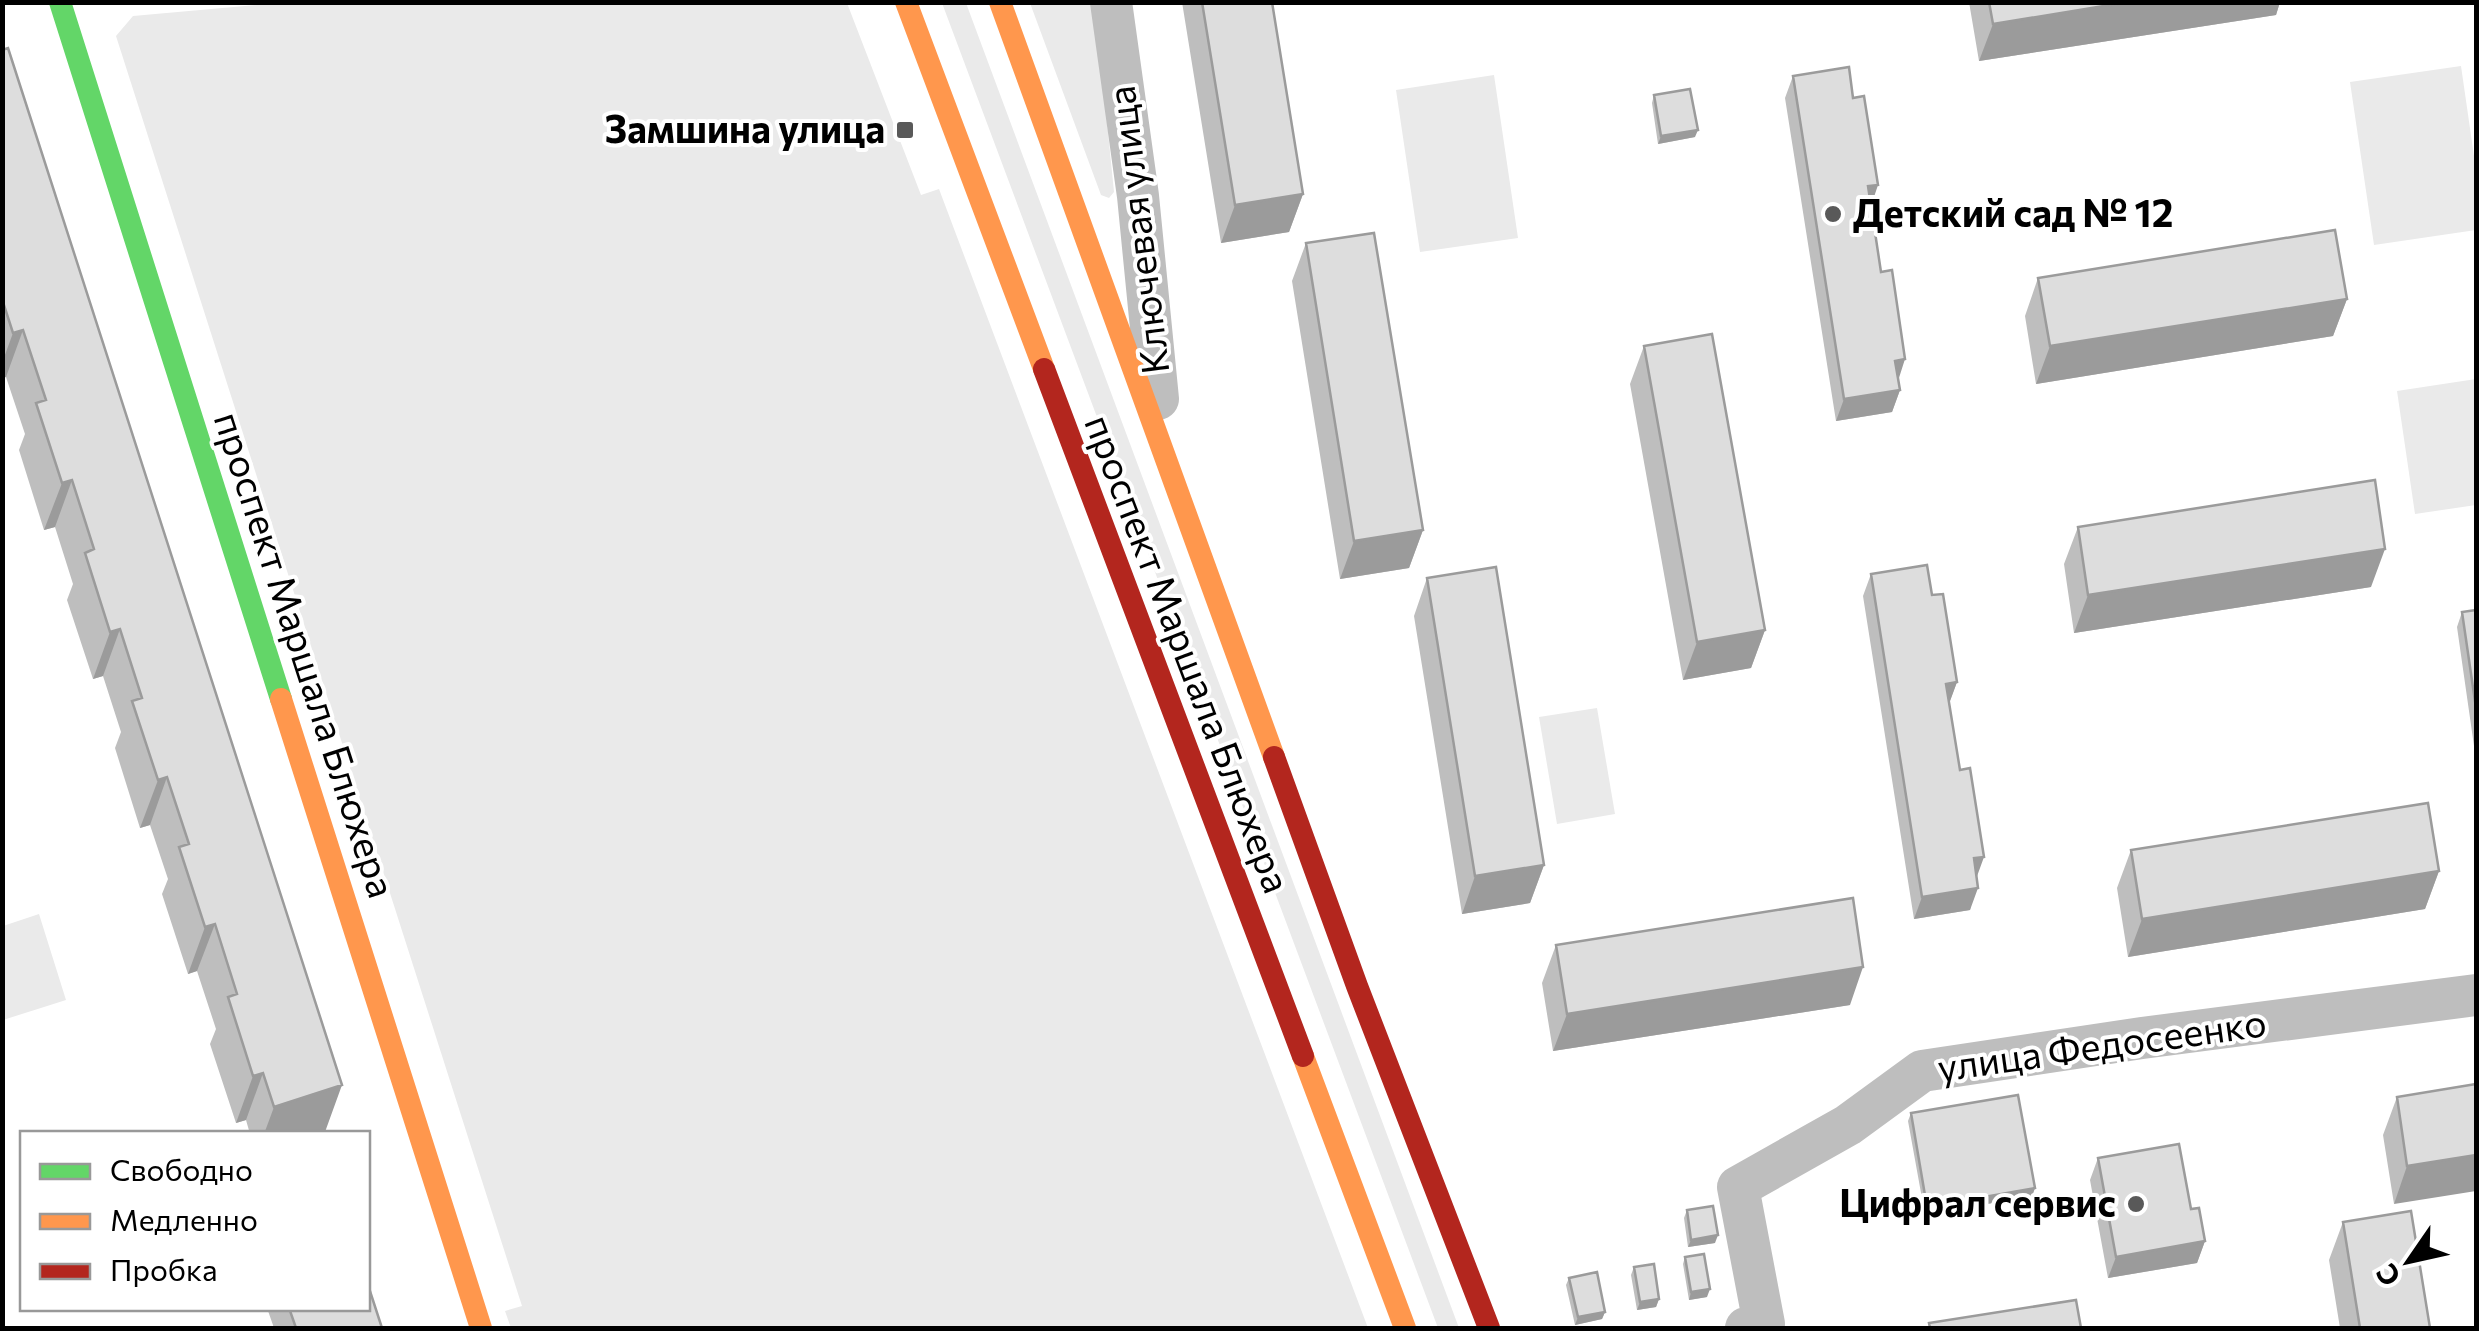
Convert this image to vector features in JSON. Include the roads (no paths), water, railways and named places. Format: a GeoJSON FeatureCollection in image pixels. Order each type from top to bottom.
{"type":"FeatureCollection","features":[{"type":"Feature","properties":{"kind":"main road","name":"проспект Маршала Блюхера"},"geometry":{"type":"LineString","coordinates":[[60,2],[481,1328]]}},
{"type":"Feature","properties":{"kind":"main road","name":"проспект Маршала Блюхера"},"geometry":{"type":"LineString","coordinates":[[906,2],[1405,1328]]}},
{"type":"Feature","properties":{"kind":"main road","name":"проспект Маршала Блюхера"},"geometry":{"type":"LineString","coordinates":[[1000,2],[1357,986],[1489,1328]]}},
{"type":"Feature","properties":{"kind":"street","name":"Ключевая улица"},"geometry":{"type":"LineString","coordinates":[[1110,2],[1138,196],[1164,458]]}},
{"type":"Feature","properties":{"kind":"street","name":"улица Федосеенко"},"geometry":{"type":"LineString","coordinates":[[1746,1328],[1764,1324],[1738,1187],[1848,1125],[1922,1071],[2142,1038],[2476,996]]}},
{"type":"Feature","properties":{"kind":"place","name":"Замшина улица"},"geometry":{"type":"Point","coordinates":[905,130]}},
{"type":"Feature","properties":{"kind":"place","name":"Детский сад № 12"},"geometry":{"type":"Point","coordinates":[1833,214]}},
{"type":"Feature","properties":{"kind":"place","name":"Цифрал сервис"},"geometry":{"type":"Point","coordinates":[2136,1204]}}]}
